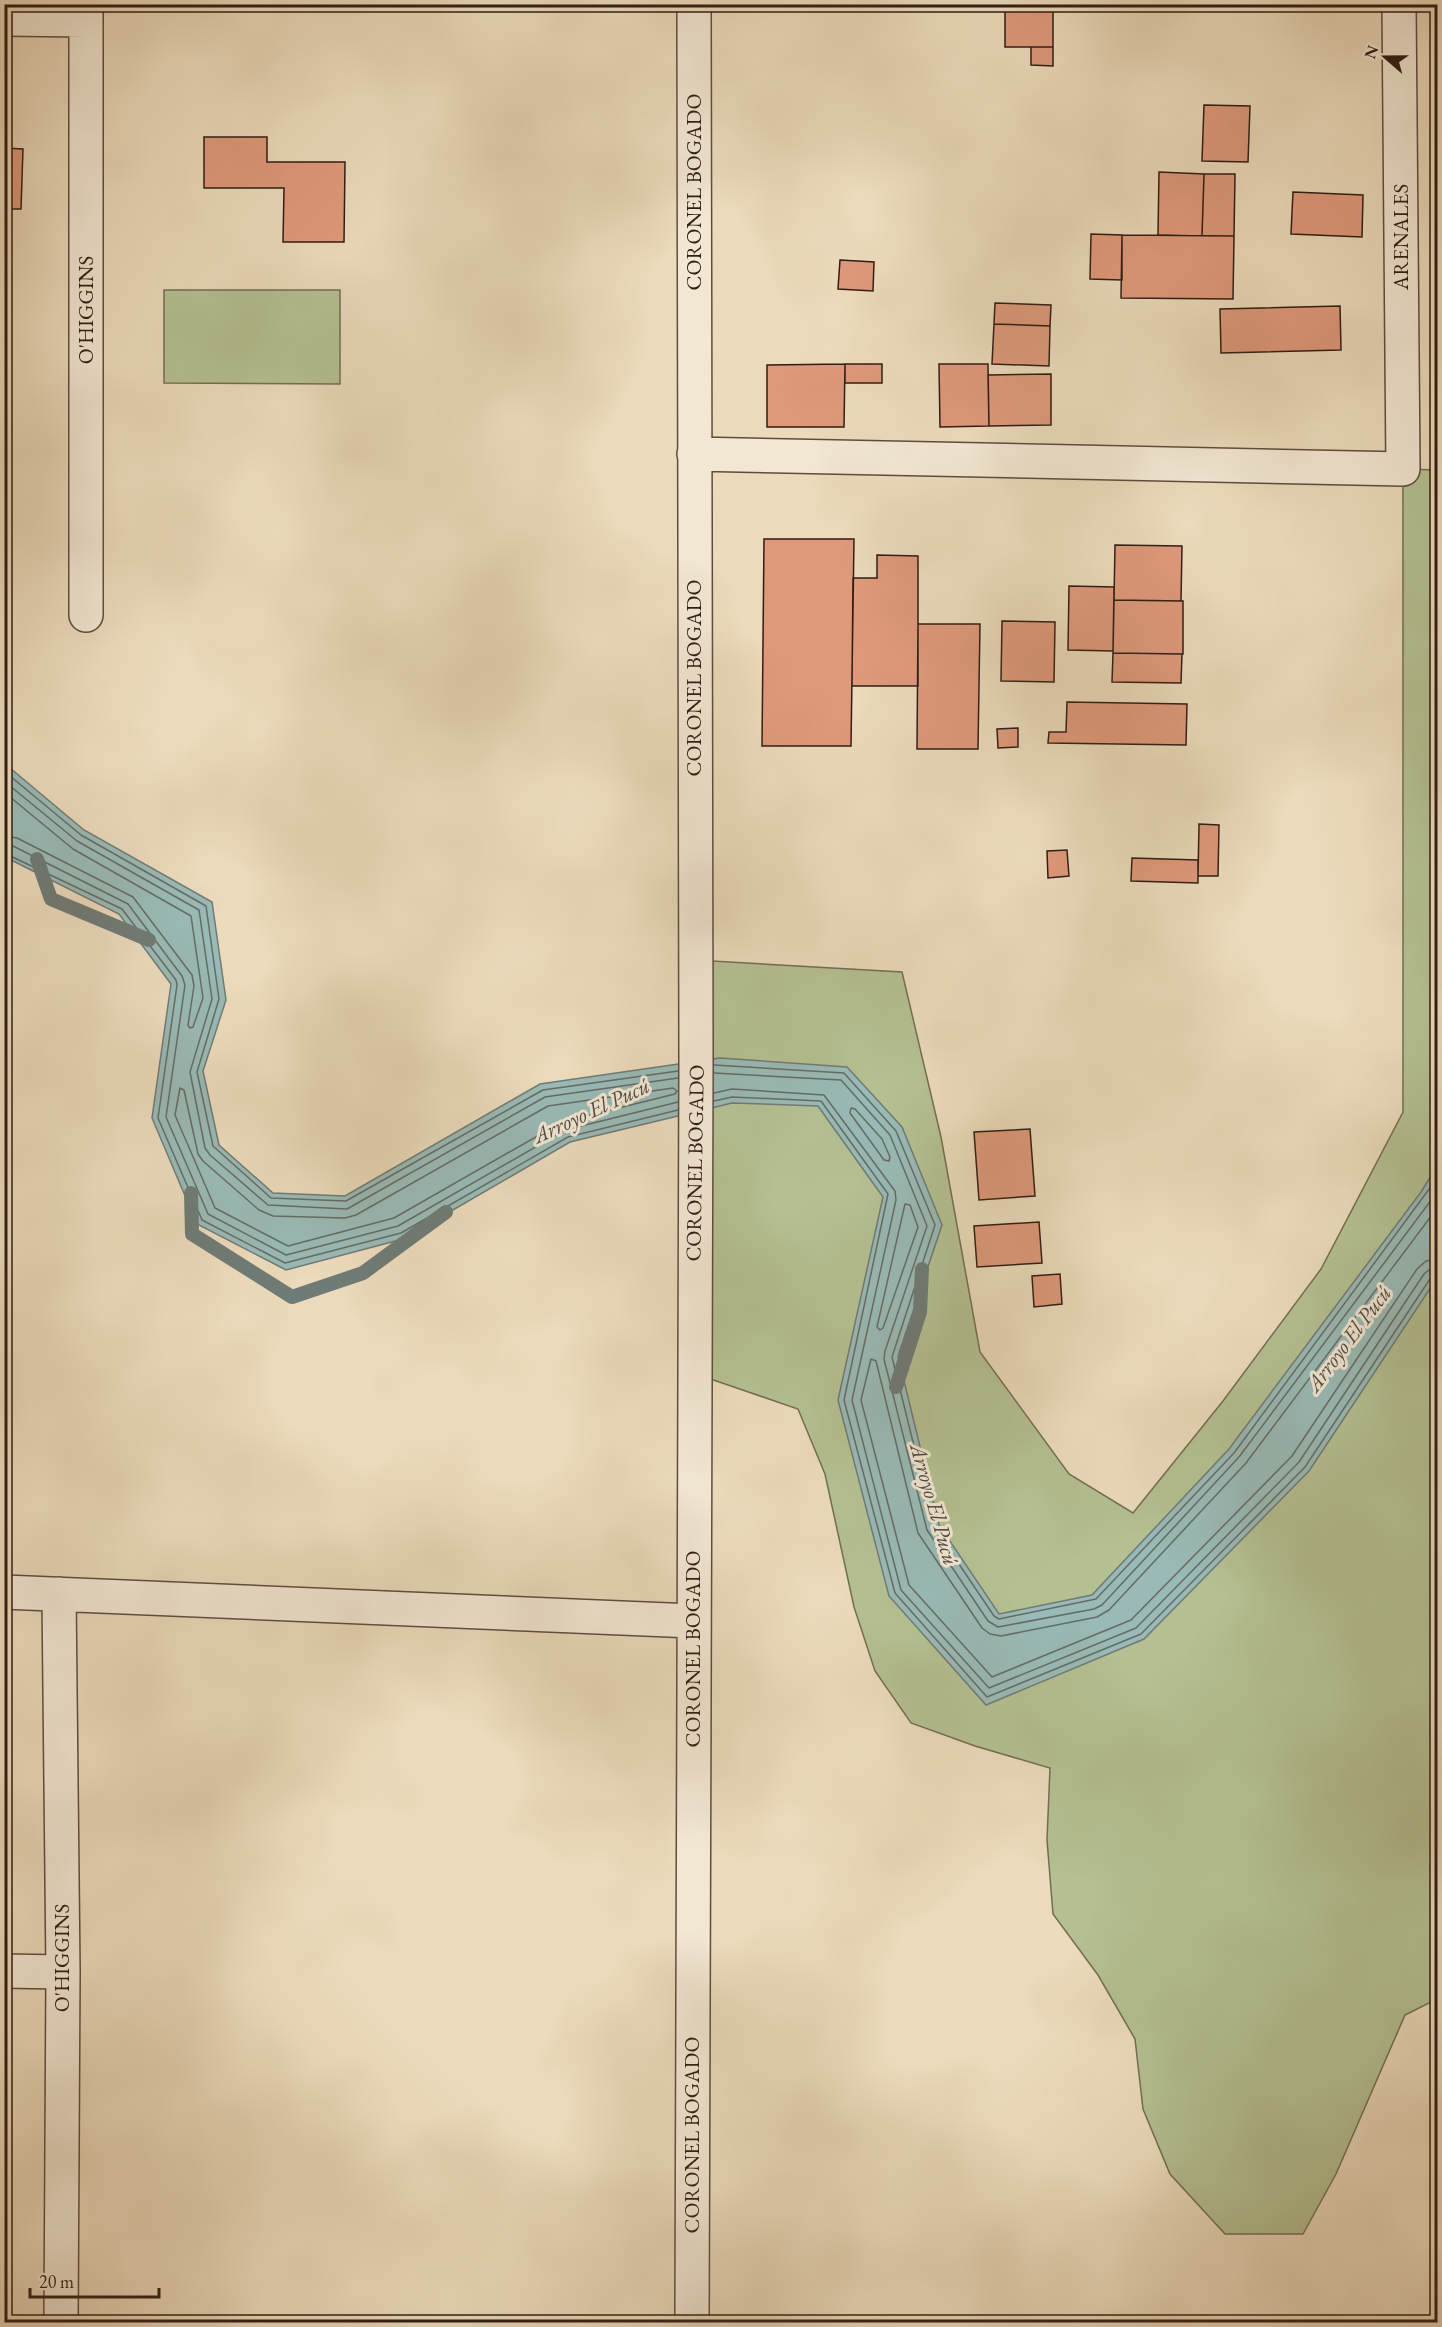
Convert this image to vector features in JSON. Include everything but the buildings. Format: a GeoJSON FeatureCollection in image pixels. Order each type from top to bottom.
{"type":"FeatureCollection","features":[{"type":"Feature","properties":{"kind":"street","name":"CORONEL BOGADO"},"geometry":{"type":"LineString","coordinates":[[692,2322],[696,1061],[694,4]]}},
{"type":"Feature","properties":{"kind":"street","name":"ARENALES"},"geometry":{"type":"LineString","coordinates":[[694,454],[1403,469],[1399,4]]}},
{"type":"Feature","properties":{"kind":"street"},"geometry":{"type":"LineString","coordinates":[[4,20],[86,12]]}},
{"type":"Feature","properties":{"kind":"street","name":"O'HIGGINS"},"geometry":{"type":"LineString","coordinates":[[86,12],[86,615]]}},
{"type":"Feature","properties":{"kind":"street"},"geometry":{"type":"LineString","coordinates":[[4,1592],[693,1621]]}},
{"type":"Feature","properties":{"kind":"street","name":"O'HIGGINS"},"geometry":{"type":"LineString","coordinates":[[59,1594],[63,1972],[61,2322]]}},
{"type":"Feature","properties":{"kind":"street"},"geometry":{"type":"LineString","coordinates":[[4,1971],[63,1972]]}},
{"type":"Feature","properties":{"kind":"green space"},"geometry":{"type":"Polygon","coordinates":[[[164,290],[340,290],[340,384],[164,383],[164,290]]]}},
{"type":"Feature","properties":{"kind":"green space"},"geometry":{"type":"Polygon","coordinates":[[[1403,469],[1437,470],[1437,1999],[1405,2015],[1336,2174],[1303,2234],[1225,2234],[1170,2174],[1143,2109],[1135,2039],[1098,1975],[1053,1914],[1047,1840],[1050,1768],[975,1746],[911,1723],[875,1671],[854,1607],[825,1474],[798,1409],[693,1373],[695,960],[902,972],[941,1137],[980,1352],[1069,1474],[1133,1513],[1223,1401],[1321,1269],[1403,1112],[1403,469]]]}},
{"type":"Feature","properties":{"kind":"water"},"geometry":{"type":"Polygon","coordinates":[[[4,763],[84,830],[212,902],[226,1000],[203,1071],[219,1145],[273,1193],[345,1196],[540,1084],[720,1058],[847,1067],[902,1127],[942,1225],[898,1356],[939,1525],[999,1614],[1092,1595],[1229,1449],[1421,1192],[1437,1166],[1437,1278],[1309,1471],[1144,1639],[986,1705],[889,1596],[838,1400],[883,1197],[818,1106],[732,1103],[570,1142],[403,1239],[286,1270],[197,1224],[152,1118],[171,984],[119,914],[5,857],[4,763]]]}},
{"type":"Feature","properties":{"kind":"waterway","name":"Arroyo El Pucú"},"geometry":{"type":"LineString","coordinates":[[37,859],[51,899],[149,940]]}},
{"type":"Feature","properties":{"kind":"waterway","name":"Arroyo El Pucú"},"geometry":{"type":"LineString","coordinates":[[191,1193],[192,1234],[292,1297],[363,1273],[446,1212]]}},
{"type":"Feature","properties":{"kind":"waterway","name":"Arroyo El Pucú"},"geometry":{"type":"LineString","coordinates":[[896,1387],[920,1312],[922,1269]]}}]}
